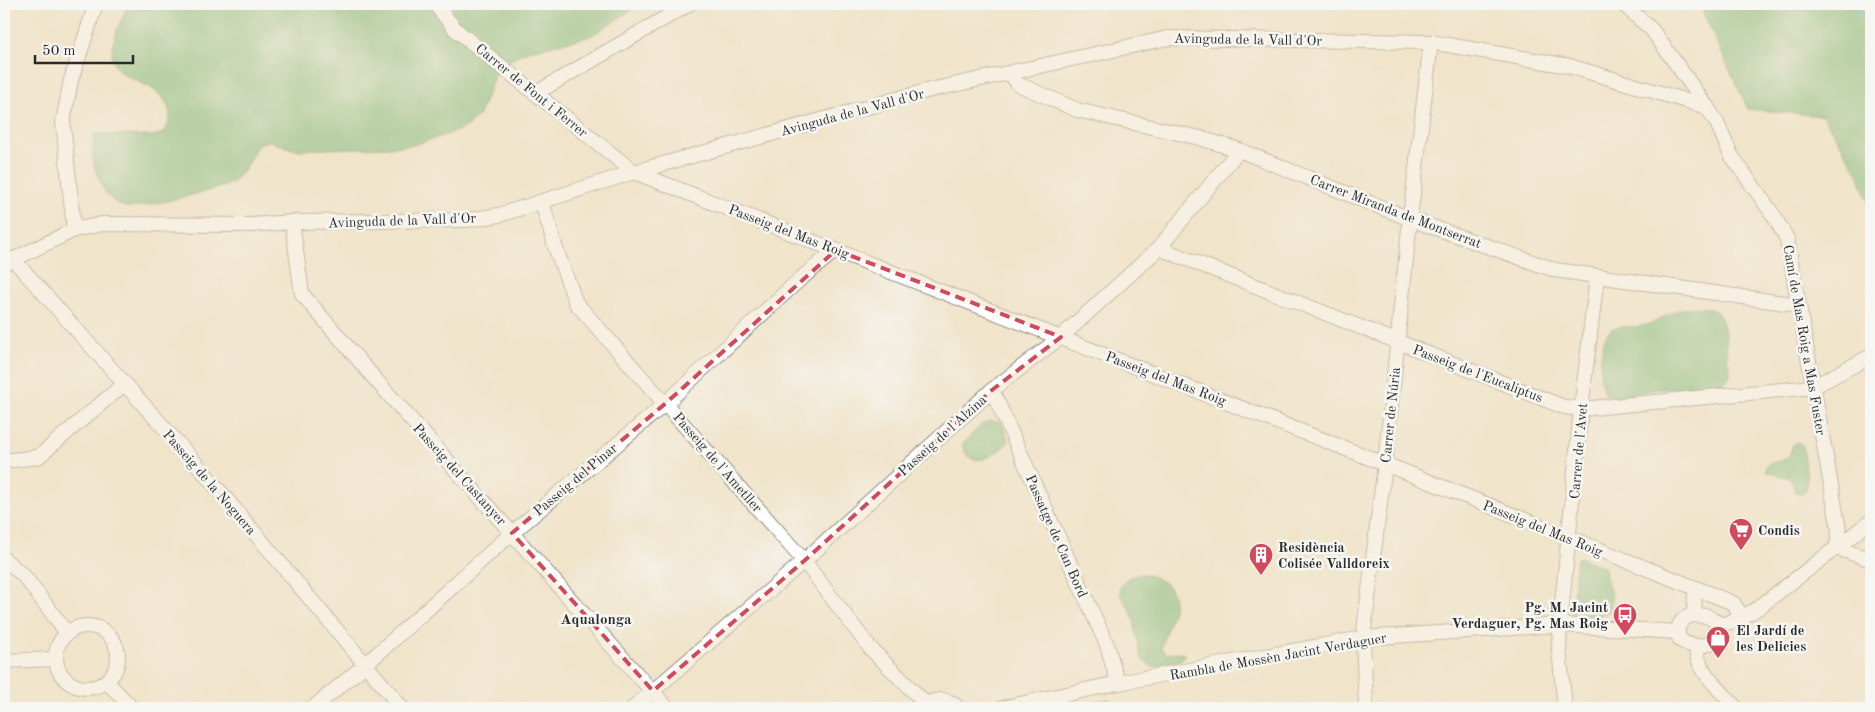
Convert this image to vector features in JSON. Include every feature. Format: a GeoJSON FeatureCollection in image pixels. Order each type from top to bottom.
{"type":"FeatureCollection","features":[{"type":"Feature","properties":{"kind":"street"},"geometry":{"type":"LineString","coordinates":[[74,230],[63,122],[71,80],[96,4]]}},
{"type":"Feature","properties":{"kind":"street","name":"Carrer de Font i Ferrer"},"geometry":{"type":"LineString","coordinates":[[435,4],[456,30],[634,172]]}},
{"type":"Feature","properties":{"kind":"street"},"geometry":{"type":"LineString","coordinates":[[536,93],[689,4]]}},
{"type":"Feature","properties":{"kind":"street","name":"Camí de Mas Roig a Mas Fuster"},"geometry":{"type":"LineString","coordinates":[[1623,4],[1652,30],[1707,107],[1717,123],[1731,155],[1774,216],[1787,239],[1838,530],[1837,548]]}},
{"type":"Feature","properties":{"kind":"street","name":"Avinguda de la Vall d'Or"},"geometry":{"type":"LineString","coordinates":[[8,262],[74,230],[102,224],[252,225],[292,222],[468,220],[499,215],[634,172],[926,91],[1168,38],[1431,42],[1569,66],[1707,107]]}},
{"type":"Feature","properties":{"kind":"street","name":"Carrer de Núria"},"geometry":{"type":"LineString","coordinates":[[1366,708],[1363,638],[1385,464],[1410,219],[1431,42]]}},
{"type":"Feature","properties":{"kind":"street","name":"Carrer Miranda de Montserrat"},"geometry":{"type":"LineString","coordinates":[[1010,72],[1018,84],[1077,110],[1200,138],[1239,150],[1410,219],[1555,270],[1798,305]]}},
{"type":"Feature","properties":{"kind":"street","name":"Passeig de l'Alzina"},"geometry":{"type":"LineString","coordinates":[[633,708],[804,561],[992,390],[1061,337],[1159,248],[1239,150]]}},
{"type":"Feature","properties":{"kind":"street","name":"Passeig del Mas Roig"},"geometry":{"type":"LineString","coordinates":[[634,172],[1385,464],[1733,603],[1743,616]]}},
{"type":"Feature","properties":{"kind":"street","name":"Passeig de l'Ametller"},"geometry":{"type":"LineString","coordinates":[[542,202],[576,303],[804,561],[870,648],[924,706]]}},
{"type":"Feature","properties":{"kind":"street","name":"Passeig del Castanyer"},"geometry":{"type":"LineString","coordinates":[[292,222],[302,294],[667,708]]}},
{"type":"Feature","properties":{"kind":"street","name":"Passeig de l'Eucaliptus"},"geometry":{"type":"LineString","coordinates":[[1159,248],[1564,407],[1581,409],[1812,387]]}},
{"type":"Feature","properties":{"kind":"street","name":"Passeig del Pinar"},"geometry":{"type":"LineString","coordinates":[[313,708],[365,665],[512,533],[666,403],[800,280],[836,250]]}},
{"type":"Feature","properties":{"kind":"street","name":"Passeig de la Noguera"},"geometry":{"type":"LineString","coordinates":[[8,262],[124,384],[201,470],[402,708]]}},
{"type":"Feature","properties":{"kind":"street","name":"Carrer de l'Avet"},"geometry":{"type":"LineString","coordinates":[[1565,708],[1559,649],[1560,624],[1570,539],[1581,409],[1597,277]]}},
{"type":"Feature","properties":{"kind":"street"},"geometry":{"type":"LineString","coordinates":[[1812,387],[1871,356]]}},
{"type":"Feature","properties":{"kind":"street"},"geometry":{"type":"LineString","coordinates":[[4,461],[38,456],[124,384]]}},
{"type":"Feature","properties":{"kind":"street","name":"Passatge de Can Bord"},"geometry":{"type":"LineString","coordinates":[[992,390],[1107,645],[1118,683]]}},
{"type":"Feature","properties":{"kind":"street"},"geometry":{"type":"LineString","coordinates":[[1719,626],[1763,605],[1871,521]]}},
{"type":"Feature","properties":{"kind":"street"},"geometry":{"type":"LineString","coordinates":[[1837,548],[1871,560]]}},
{"type":"Feature","properties":{"kind":"street"},"geometry":{"type":"LineString","coordinates":[[4,559],[24,576],[67,633]]}},
{"type":"Feature","properties":{"kind":"street"},"geometry":{"type":"LineString","coordinates":[[1693,615],[1695,608],[1693,597],[1696,589]]}},
{"type":"Feature","properties":{"kind":"street"},"geometry":{"type":"LineString","coordinates":[[1693,615],[1711,618],[1719,626],[1719,633],[1715,640],[1704,645],[1689,645],[1680,640],[1677,632],[1680,622],[1693,615]]}},
{"type":"Feature","properties":{"kind":"street","name":"Rambla de Mossèn Jacint Verdaguer"},"geometry":{"type":"LineString","coordinates":[[1002,708],[1118,683],[1363,638],[1560,624],[1677,632]]}},
{"type":"Feature","properties":{"kind":"street"},"geometry":{"type":"LineString","coordinates":[[88,626],[102,630],[111,637],[118,654],[117,665],[112,675],[106,681],[86,688],[72,684],[63,677],[56,659],[57,648],[67,633],[77,627],[88,626]]}},
{"type":"Feature","properties":{"kind":"street"},"geometry":{"type":"LineString","coordinates":[[1696,646],[1696,654],[1700,665],[1736,708]]}},
{"type":"Feature","properties":{"kind":"street"},"geometry":{"type":"LineString","coordinates":[[4,661],[56,659]]}},
{"type":"Feature","properties":{"kind":"street"},"geometry":{"type":"LineString","coordinates":[[106,681],[132,708]]}},
{"type":"Feature","properties":{"kind":"street"},"geometry":{"type":"LineString","coordinates":[[924,706],[940,700],[948,701],[958,708]]}},
{"type":"Feature","properties":{"kind":"highlighted area"},"geometry":{"type":"Polygon","coordinates":[[[836,250],[1061,337],[992,390],[804,561],[653,691],[512,533],[666,403],[836,250]]]}},
{"type":"Feature","properties":{"kind":"green space"},"geometry":{"type":"Polygon","coordinates":[[[128,4],[640,4],[591,36],[518,55],[496,71],[479,115],[470,124],[457,131],[414,145],[389,147],[296,150],[269,141],[258,144],[243,171],[229,184],[178,198],[126,207],[114,202],[107,195],[97,174],[92,149],[96,134],[152,136],[164,133],[170,115],[169,108],[162,96],[123,74],[114,63],[112,48],[128,4]]]}},
{"type":"Feature","properties":{"kind":"green space"},"geometry":{"type":"Polygon","coordinates":[[[1699,4],[1871,4],[1871,210],[1857,171],[1823,116],[1748,109],[1699,4]]]}},
{"type":"Feature","properties":{"kind":"green space"},"geometry":{"type":"Polygon","coordinates":[[[1704,307],[1716,311],[1724,326],[1730,370],[1727,380],[1711,388],[1658,389],[1619,396],[1605,394],[1600,370],[1602,350],[1607,333],[1619,327],[1646,325],[1681,310],[1704,307]]]}},
{"type":"Feature","properties":{"kind":"green space"},"geometry":{"type":"Polygon","coordinates":[[[990,421],[1001,422],[1009,441],[991,456],[977,460],[971,458],[962,445],[981,425],[990,421]]]}},
{"type":"Feature","properties":{"kind":"green space"},"geometry":{"type":"Polygon","coordinates":[[[1797,442],[1803,445],[1807,479],[1806,491],[1800,495],[1797,494],[1790,478],[1766,472],[1768,464],[1781,461],[1787,457],[1792,445],[1797,442]]]}},
{"type":"Feature","properties":{"kind":"green space"},"geometry":{"type":"Polygon","coordinates":[[[1579,557],[1605,568],[1606,580],[1611,593],[1610,611],[1592,616],[1573,617],[1571,615],[1577,559],[1579,557]]]}},
{"type":"Feature","properties":{"kind":"green space"},"geometry":{"type":"Polygon","coordinates":[[[1143,574],[1166,584],[1170,588],[1174,599],[1174,606],[1161,648],[1167,654],[1177,652],[1185,656],[1166,665],[1153,667],[1142,660],[1132,614],[1120,592],[1120,587],[1125,580],[1143,574]]]}},
{"type":"Feature","properties":{"kind":"green space"},"geometry":{"type":"Polygon","coordinates":[[[1109,699],[1108,708],[1069,708],[1109,699]]]}},
{"type":"Feature","properties":{"kind":"waterway"},"geometry":{"type":"LineString","coordinates":[[1855,4],[1871,28]]}},
{"type":"Feature","properties":{"kind":"place","name":"Condis"},"geometry":{"type":"Point","coordinates":[1741,551]}},
{"type":"Feature","properties":{"kind":"place","name":"Residència Colisée Valldoreix"},"geometry":{"type":"Point","coordinates":[1261,576]}},
{"type":"Feature","properties":{"kind":"place","name":"Pg. M. Jacint Verdaguer, Pg. Mas Roig"},"geometry":{"type":"Point","coordinates":[1625,636]}},
{"type":"Feature","properties":{"kind":"place","name":"El Jardí de les Delicies"},"geometry":{"type":"Point","coordinates":[1718,659]}},
{"type":"Feature","properties":{"kind":"district","name":"Aqualonga"},"geometry":{"type":"Point","coordinates":[596,619]}}]}
